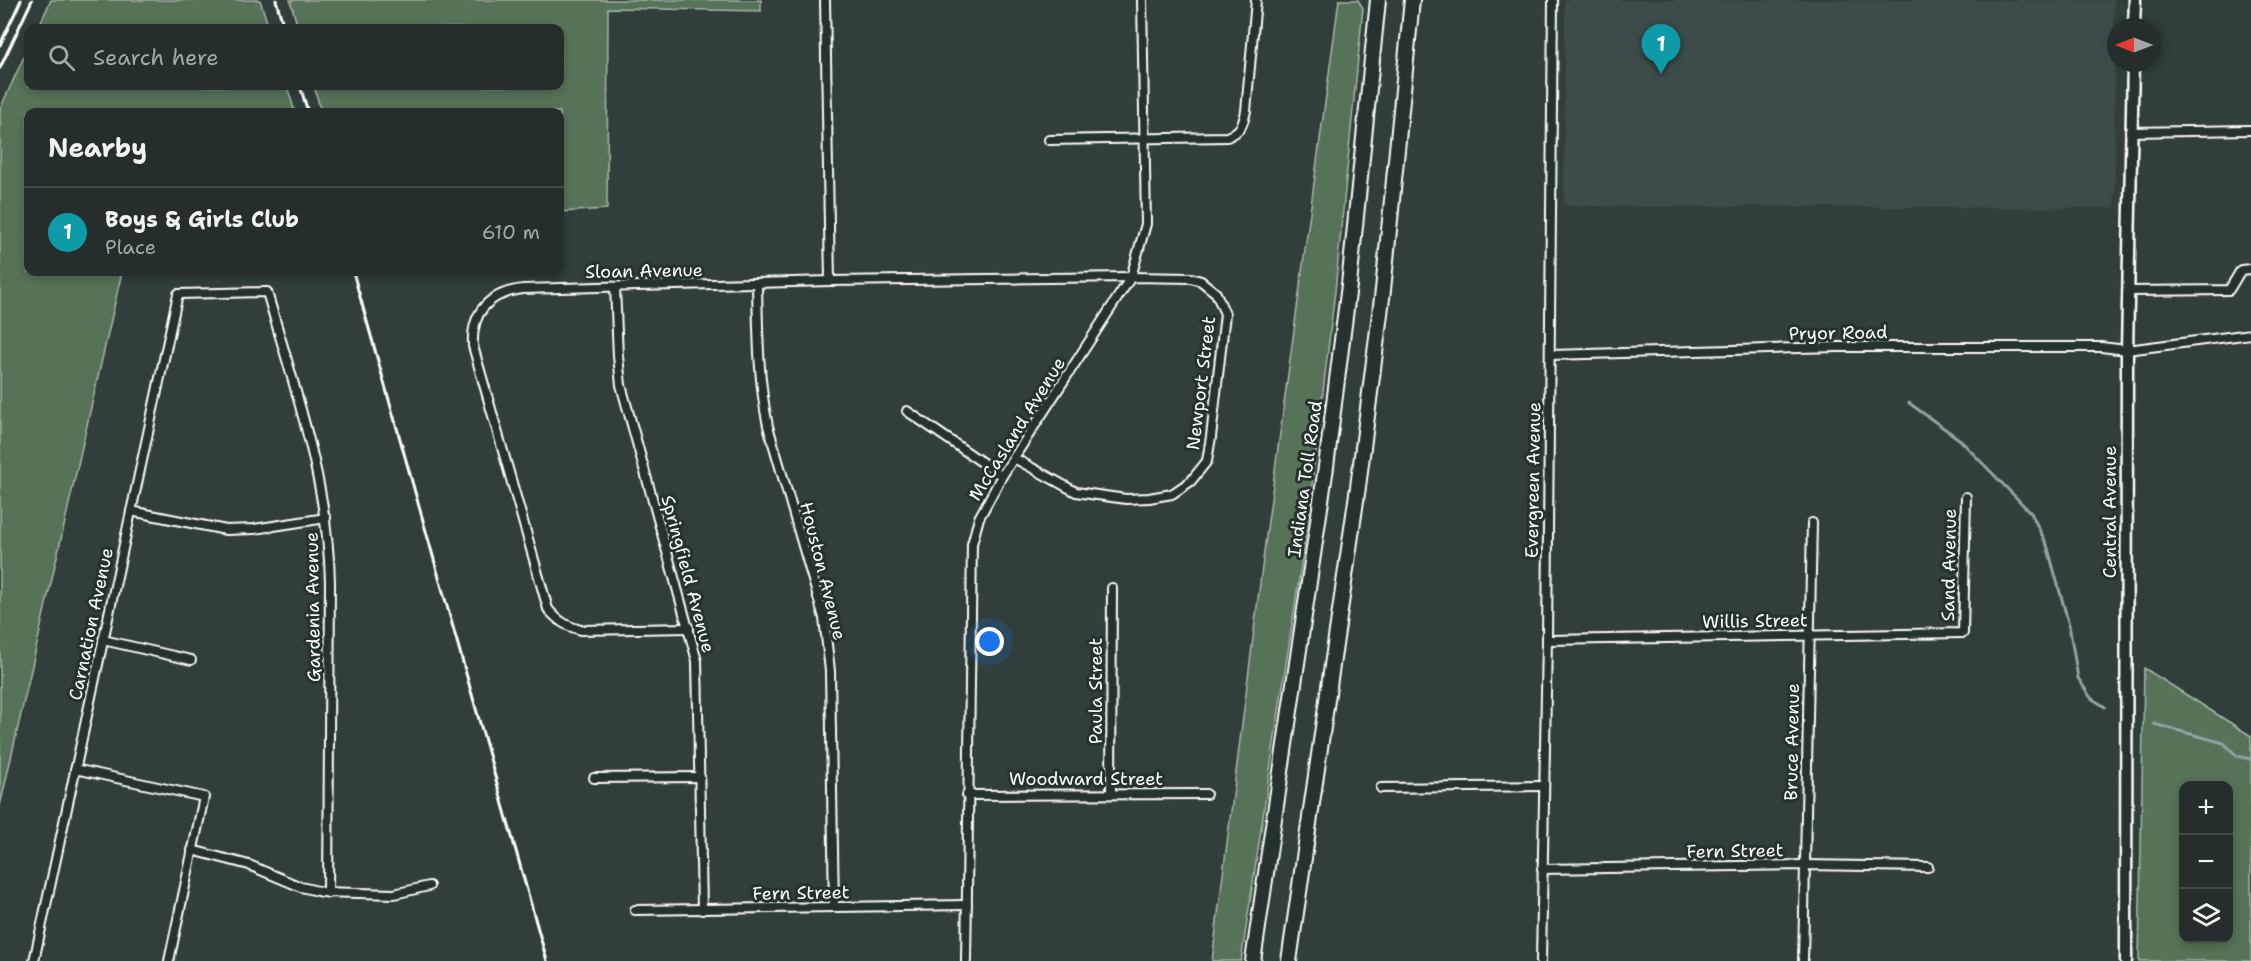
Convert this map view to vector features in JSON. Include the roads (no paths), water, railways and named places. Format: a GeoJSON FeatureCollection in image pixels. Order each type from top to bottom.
{"type":"FeatureCollection","features":[{"type":"Feature","properties":{"kind":"highway","name":"Indiana Toll Road"},"geometry":{"type":"LineString","coordinates":[[1253,961],[1329,444],[1349,285],[1378,0]]}},
{"type":"Feature","properties":{"kind":"highway"},"geometry":{"type":"LineString","coordinates":[[1289,961],[1358,487],[1383,290],[1412,0]]}},
{"type":"Feature","properties":{"kind":"main road"},"geometry":{"type":"LineString","coordinates":[[2134,18],[2135,0]]}},
{"type":"Feature","properties":{"kind":"main road","name":"Central Avenue"},"geometry":{"type":"LineString","coordinates":[[2126,961],[2127,350],[2133,72]]}},
{"type":"Feature","properties":{"kind":"street"},"geometry":{"type":"LineString","coordinates":[[825,0],[830,281]]}},
{"type":"Feature","properties":{"kind":"street","name":"McCasland Avenue"},"geometry":{"type":"LineString","coordinates":[[966,961],[972,544],[979,518],[1002,476],[1131,277],[1142,242],[1146,224],[1142,0]]}},
{"type":"Feature","properties":{"kind":"street"},"geometry":{"type":"LineString","coordinates":[[1049,140],[1227,137],[1237,133],[1242,127],[1246,111],[1256,0]]}},
{"type":"Feature","properties":{"kind":"street","name":"Evergreen Avenue"},"geometry":{"type":"LineString","coordinates":[[1541,961],[1547,640],[1553,0]]}},
{"type":"Feature","properties":{"kind":"street"},"geometry":{"type":"LineString","coordinates":[[2130,132],[2251,130]]}},
{"type":"Feature","properties":{"kind":"street"},"geometry":{"type":"LineString","coordinates":[[2128,291],[2229,290],[2241,270],[2251,269]]}},
{"type":"Feature","properties":{"kind":"street","name":"Sloan Avenue"},"geometry":{"type":"LineString","coordinates":[[689,628],[581,630],[557,620],[548,609],[473,346],[475,321],[482,308],[493,298],[508,291],[615,287],[830,281],[1131,277]]}},
{"type":"Feature","properties":{"kind":"street","name":"Newport Street"},"geometry":{"type":"LineString","coordinates":[[1014,458],[1076,492],[1126,499],[1172,494],[1191,481],[1207,461],[1225,322],[1224,307],[1216,293],[1201,281],[1191,278],[1131,277]]}},
{"type":"Feature","properties":{"kind":"street","name":"Houston Avenue"},"geometry":{"type":"LineString","coordinates":[[757,283],[759,372],[762,400],[824,618],[827,640],[830,671],[834,907]]}},
{"type":"Feature","properties":{"kind":"street","name":"Springfield Avenue"},"geometry":{"type":"LineString","coordinates":[[615,287],[621,385],[697,661],[702,910]]}},
{"type":"Feature","properties":{"kind":"street","name":"Carnation Avenue"},"geometry":{"type":"LineString","coordinates":[[34,961],[178,294],[267,292]]}},
{"type":"Feature","properties":{"kind":"street","name":"Gardenia Avenue"},"geometry":{"type":"LineString","coordinates":[[267,292],[318,476],[326,518],[330,582],[328,893]]}},
{"type":"Feature","properties":{"kind":"street","name":"Pryor Road"},"geometry":{"type":"LineString","coordinates":[[1550,355],[1837,347],[2101,347],[2127,350],[2251,334]]}},
{"type":"Feature","properties":{"kind":"street"},"geometry":{"type":"LineString","coordinates":[[907,411],[1002,476]]}},
{"type":"Feature","properties":{"kind":"street","name":"Sand Avenue"},"geometry":{"type":"LineString","coordinates":[[1964,633],[1965,497]]}},
{"type":"Feature","properties":{"kind":"street"},"geometry":{"type":"LineString","coordinates":[[131,511],[226,530],[254,529],[326,518]]}},
{"type":"Feature","properties":{"kind":"street","name":"Bruce Avenue"},"geometry":{"type":"LineString","coordinates":[[1803,961],[1812,523]]}},
{"type":"Feature","properties":{"kind":"street","name":"Paula Street"},"geometry":{"type":"LineString","coordinates":[[1111,794],[1112,588]]}},
{"type":"Feature","properties":{"kind":"street","name":"Willis Street"},"geometry":{"type":"LineString","coordinates":[[1547,640],[1964,633]]}},
{"type":"Feature","properties":{"kind":"street"},"geometry":{"type":"LineString","coordinates":[[103,640],[191,660]]}},
{"type":"Feature","properties":{"kind":"street"},"geometry":{"type":"LineString","coordinates":[[75,769],[204,797],[169,961]]}},
{"type":"Feature","properties":{"kind":"street"},"geometry":{"type":"LineString","coordinates":[[594,778],[700,777]]}},
{"type":"Feature","properties":{"kind":"street"},"geometry":{"type":"LineString","coordinates":[[1381,788],[1544,786]]}},
{"type":"Feature","properties":{"kind":"street","name":"Woodward Street"},"geometry":{"type":"LineString","coordinates":[[967,795],[1206,794]]}},
{"type":"Feature","properties":{"kind":"street"},"geometry":{"type":"LineString","coordinates":[[192,850],[238,861],[301,887],[328,893],[394,894],[429,886]]}},
{"type":"Feature","properties":{"kind":"street","name":"Fern Street"},"geometry":{"type":"LineString","coordinates":[[1542,869],[1805,865],[1928,867]]}},
{"type":"Feature","properties":{"kind":"street","name":"Fern Street"},"geometry":{"type":"LineString","coordinates":[[635,910],[967,905]]}},
{"type":"Feature","properties":{"kind":"waterway"},"geometry":{"type":"LineString","coordinates":[[1909,403],[1959,439],[2031,513],[2047,545],[2069,625],[2078,678],[2091,698],[2105,707]]}},
{"type":"Feature","properties":{"kind":"waterway"},"geometry":{"type":"LineString","coordinates":[[2154,724],[2224,743],[2237,756],[2251,759]]}},
{"type":"Feature","properties":{"kind":"railway"},"geometry":{"type":"LineString","coordinates":[[0,45],[21,0]]}},
{"type":"Feature","properties":{"kind":"railway"},"geometry":{"type":"LineString","coordinates":[[0,68],[32,0]]}},
{"type":"Feature","properties":{"kind":"railway"},"geometry":{"type":"LineString","coordinates":[[276,0],[283,24]]}},
{"type":"Feature","properties":{"kind":"railway"},"geometry":{"type":"LineString","coordinates":[[301,90],[307,108]]}},
{"type":"Feature","properties":{"kind":"railway"},"geometry":{"type":"LineString","coordinates":[[354,276],[547,961]]}},
{"type":"Feature","properties":{"kind":"place","name":"Boys & Girls Club"},"geometry":{"type":"Point","coordinates":[1661,74]}}]}
